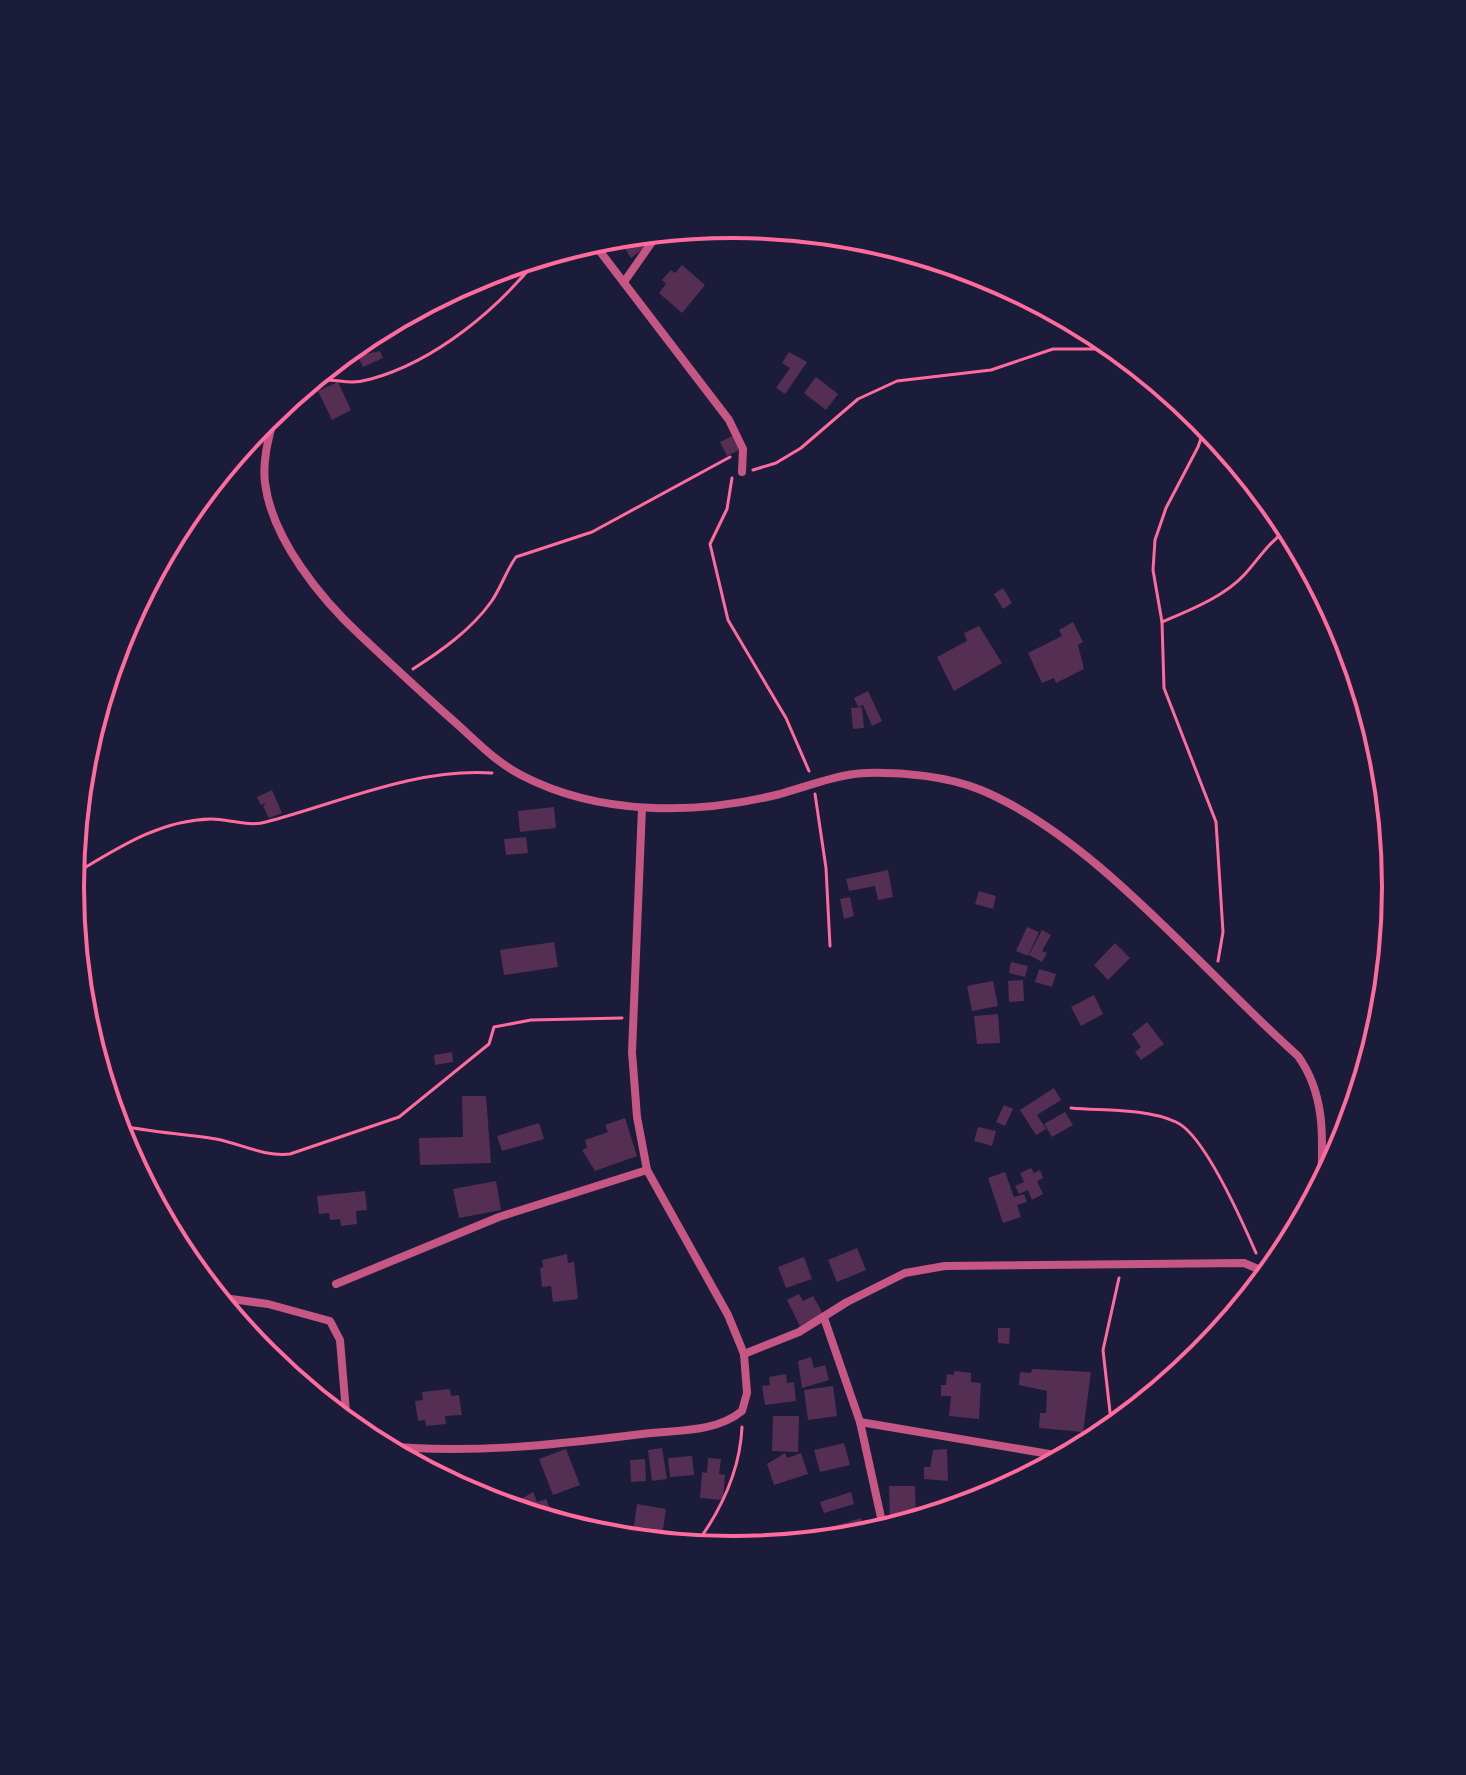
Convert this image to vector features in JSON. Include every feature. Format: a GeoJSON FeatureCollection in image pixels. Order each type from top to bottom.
{"type":"FeatureCollection","features":[{"type":"Feature","properties":{"kind":"street"},"geometry":{"type":"LineString","coordinates":[[624,282],[651,244]]}},
{"type":"Feature","properties":{"kind":"street"},"geometry":{"type":"LineString","coordinates":[[601,252],[729,420],[743,449],[742,472]]}},
{"type":"Feature","properties":{"kind":"street"},"geometry":{"type":"LineString","coordinates":[[271,433],[265,457],[265,484],[276,522],[303,567],[343,619],[485,750],[520,775],[596,800],[642,808],[693,809],[740,804],[864,772],[933,778],[979,789],[1026,814],[1090,861],[1215,975],[1309,1072],[1319,1101],[1323,1126],[1322,1160]]}},
{"type":"Feature","properties":{"kind":"street"},"geometry":{"type":"LineString","coordinates":[[402,1446],[451,1449],[533,1446],[714,1427],[742,1411],[747,1393],[744,1354],[728,1315],[647,1170],[636,1104],[632,1052],[642,808]]}},
{"type":"Feature","properties":{"kind":"street"},"geometry":{"type":"LineString","coordinates":[[336,1284],[499,1217],[647,1170]]}},
{"type":"Feature","properties":{"kind":"street"},"geometry":{"type":"LineString","coordinates":[[744,1354],[824,1318],[857,1296],[905,1273],[945,1266],[1122,1267],[1244,1263],[1259,1268]]}},
{"type":"Feature","properties":{"kind":"street"},"geometry":{"type":"LineString","coordinates":[[232,1299],[268,1304],[330,1321],[340,1340],[344,1406]]}},
{"type":"Feature","properties":{"kind":"street"},"geometry":{"type":"LineString","coordinates":[[824,1318],[860,1422],[881,1519]]}},
{"type":"Feature","properties":{"kind":"street"},"geometry":{"type":"LineString","coordinates":[[860,1422],[1050,1454]]}},
{"type":"Feature","properties":{"kind":"path"},"geometry":{"type":"LineString","coordinates":[[330,380],[363,381],[418,359],[473,324],[523,273]]}},
{"type":"Feature","properties":{"kind":"path"},"geometry":{"type":"LineString","coordinates":[[830,946],[826,868],[814,784],[786,718],[728,620],[713,562],[713,536],[727,509],[733,478],[742,472],[776,463],[801,448],[858,399],[897,381],[991,370],[1053,349],[1095,349]]}},
{"type":"Feature","properties":{"kind":"path"},"geometry":{"type":"LineString","coordinates":[[1200,437],[1166,508],[1155,540],[1153,570],[1162,622],[1164,688],[1216,822],[1223,932],[1215,975]]}},
{"type":"Feature","properties":{"kind":"path"},"geometry":{"type":"LineString","coordinates":[[403,676],[446,647],[478,617],[492,601],[516,557],[592,532],[743,449]]}},
{"type":"Feature","properties":{"kind":"path"},"geometry":{"type":"LineString","coordinates":[[1162,622],[1195,608],[1227,588],[1244,575],[1259,552],[1279,536]]}},
{"type":"Feature","properties":{"kind":"path"},"geometry":{"type":"LineString","coordinates":[[84,869],[165,825],[211,819],[262,823],[371,789],[443,777],[496,773]]}},
{"type":"Feature","properties":{"kind":"path"},"geometry":{"type":"LineString","coordinates":[[130,1128],[216,1139],[274,1156],[290,1154],[399,1117],[489,1044],[494,1027],[531,1020],[634,1017]]}},
{"type":"Feature","properties":{"kind":"path"},"geometry":{"type":"LineString","coordinates":[[1071,1108],[1157,1116],[1187,1128],[1241,1218],[1262,1263]]}},
{"type":"Feature","properties":{"kind":"path"},"geometry":{"type":"LineString","coordinates":[[1110,1415],[1103,1350],[1109,1309],[1122,1267]]}},
{"type":"Feature","properties":{"kind":"path"},"geometry":{"type":"LineString","coordinates":[[701,1535],[727,1495],[738,1465],[742,1411]]}},
{"type":"Feature","properties":{"kind":"building"},"geometry":{"type":"Polygon","coordinates":[[[644,245],[646,247],[631,258],[625,248],[644,245]]]}},
{"type":"Feature","properties":{"kind":"building"},"geometry":{"type":"Polygon","coordinates":[[[682,265],[705,285],[682,313],[659,293],[666,284],[662,280],[671,270],[675,273],[682,265]]]}},
{"type":"Feature","properties":{"kind":"building"},"geometry":{"type":"Polygon","coordinates":[[[380,351],[383,358],[363,367],[359,358],[380,351]]]}},
{"type":"Feature","properties":{"kind":"building"},"geometry":{"type":"Polygon","coordinates":[[[789,352],[807,362],[785,394],[776,388],[790,368],[782,363],[789,352]]]}},
{"type":"Feature","properties":{"kind":"building"},"geometry":{"type":"Polygon","coordinates":[[[816,377],[838,394],[826,410],[804,393],[816,377]]]}},
{"type":"Feature","properties":{"kind":"building"},"geometry":{"type":"Polygon","coordinates":[[[338,382],[351,410],[332,420],[318,391],[338,382]]]}},
{"type":"Feature","properties":{"kind":"building"},"geometry":{"type":"Polygon","coordinates":[[[732,436],[739,450],[727,456],[720,442],[732,436]]]}},
{"type":"Feature","properties":{"kind":"building"},"geometry":{"type":"Polygon","coordinates":[[[1003,588],[1012,603],[1003,609],[994,594],[1003,588]]]}},
{"type":"Feature","properties":{"kind":"building"},"geometry":{"type":"Polygon","coordinates":[[[1073,622],[1083,642],[1078,645],[1084,669],[1056,683],[1054,678],[1042,683],[1028,653],[1062,636],[1059,630],[1073,622]]]}},
{"type":"Feature","properties":{"kind":"building"},"geometry":{"type":"Polygon","coordinates":[[[979,626],[1002,663],[954,691],[937,657],[967,641],[964,633],[979,626]]]}},
{"type":"Feature","properties":{"kind":"building"},"geometry":{"type":"Polygon","coordinates":[[[868,691],[882,721],[872,726],[863,705],[858,707],[854,698],[868,691]]]}},
{"type":"Feature","properties":{"kind":"building"},"geometry":{"type":"Polygon","coordinates":[[[862,707],[864,728],[853,729],[851,708],[862,707]]]}},
{"type":"Feature","properties":{"kind":"building"},"geometry":{"type":"Polygon","coordinates":[[[272,790],[282,813],[269,818],[263,806],[267,802],[261,805],[257,797],[272,790]]]}},
{"type":"Feature","properties":{"kind":"building"},"geometry":{"type":"Polygon","coordinates":[[[554,807],[556,828],[520,832],[518,811],[554,807]]]}},
{"type":"Feature","properties":{"kind":"building"},"geometry":{"type":"Polygon","coordinates":[[[526,837],[528,853],[506,855],[504,839],[526,837]]]}},
{"type":"Feature","properties":{"kind":"building"},"geometry":{"type":"Polygon","coordinates":[[[888,870],[893,897],[878,900],[875,886],[849,891],[846,879],[888,870]]]}},
{"type":"Feature","properties":{"kind":"building"},"geometry":{"type":"Polygon","coordinates":[[[979,891],[996,896],[993,909],[975,904],[979,891]]]}},
{"type":"Feature","properties":{"kind":"building"},"geometry":{"type":"Polygon","coordinates":[[[850,897],[854,916],[844,919],[840,899],[850,897]]]}},
{"type":"Feature","properties":{"kind":"building"},"geometry":{"type":"Polygon","coordinates":[[[1027,927],[1039,932],[1028,956],[1016,951],[1027,927]]]}},
{"type":"Feature","properties":{"kind":"building"},"geometry":{"type":"Polygon","coordinates":[[[1042,930],[1051,935],[1042,951],[1047,953],[1042,962],[1029,955],[1042,930]]]}},
{"type":"Feature","properties":{"kind":"building"},"geometry":{"type":"Polygon","coordinates":[[[554,942],[558,967],[504,975],[500,950],[554,942]]]}},
{"type":"Feature","properties":{"kind":"building"},"geometry":{"type":"Polygon","coordinates":[[[1115,943],[1130,958],[1108,980],[1094,965],[1115,943]]]}},
{"type":"Feature","properties":{"kind":"building"},"geometry":{"type":"Polygon","coordinates":[[[1011,962],[1028,966],[1025,977],[1009,973],[1011,962]]]}},
{"type":"Feature","properties":{"kind":"building"},"geometry":{"type":"Polygon","coordinates":[[[1039,969],[1056,974],[1052,987],[1035,982],[1039,969]]]}},
{"type":"Feature","properties":{"kind":"building"},"geometry":{"type":"Polygon","coordinates":[[[1023,980],[1024,1001],[1009,1002],[1008,981],[1023,980]]]}},
{"type":"Feature","properties":{"kind":"building"},"geometry":{"type":"Polygon","coordinates":[[[993,981],[998,1006],[972,1011],[967,986],[993,981]]]}},
{"type":"Feature","properties":{"kind":"building"},"geometry":{"type":"Polygon","coordinates":[[[1094,995],[1103,1014],[1081,1026],[1071,1007],[1094,995]]]}},
{"type":"Feature","properties":{"kind":"building"},"geometry":{"type":"Polygon","coordinates":[[[998,1014],[1000,1043],[977,1044],[974,1016],[998,1014]]]}},
{"type":"Feature","properties":{"kind":"building"},"geometry":{"type":"Polygon","coordinates":[[[1147,1022],[1164,1044],[1141,1060],[1135,1052],[1141,1047],[1132,1034],[1147,1022]]]}},
{"type":"Feature","properties":{"kind":"building"},"geometry":{"type":"Polygon","coordinates":[[[452,1052],[453,1062],[435,1065],[434,1055],[452,1052]]]}},
{"type":"Feature","properties":{"kind":"building"},"geometry":{"type":"Polygon","coordinates":[[[1054,1088],[1061,1100],[1037,1115],[1046,1129],[1036,1135],[1020,1110],[1054,1088]]]}},
{"type":"Feature","properties":{"kind":"building"},"geometry":{"type":"Polygon","coordinates":[[[462,1096],[486,1096],[491,1163],[420,1165],[419,1138],[463,1137],[462,1096]]]}},
{"type":"Feature","properties":{"kind":"building"},"geometry":{"type":"Polygon","coordinates":[[[1004,1105],[1013,1109],[1005,1126],[996,1122],[1004,1105]]]}},
{"type":"Feature","properties":{"kind":"building"},"geometry":{"type":"Polygon","coordinates":[[[1065,1112],[1073,1125],[1052,1137],[1044,1124],[1065,1112]]]}},
{"type":"Feature","properties":{"kind":"building"},"geometry":{"type":"Polygon","coordinates":[[[625,1118],[637,1156],[595,1171],[582,1150],[587,1148],[585,1140],[608,1132],[605,1125],[625,1118]]]}},
{"type":"Feature","properties":{"kind":"building"},"geometry":{"type":"Polygon","coordinates":[[[539,1123],[544,1139],[502,1151],[497,1136],[539,1123]]]}},
{"type":"Feature","properties":{"kind":"building"},"geometry":{"type":"Polygon","coordinates":[[[978,1127],[996,1131],[992,1146],[974,1141],[978,1127]]]}},
{"type":"Feature","properties":{"kind":"building"},"geometry":{"type":"Polygon","coordinates":[[[1031,1168],[1034,1173],[1040,1170],[1043,1178],[1037,1181],[1043,1194],[1032,1200],[1028,1190],[1019,1194],[1015,1186],[1024,1182],[1020,1173],[1031,1168]]]}},
{"type":"Feature","properties":{"kind":"building"},"geometry":{"type":"Polygon","coordinates":[[[1005,1172],[1014,1197],[1024,1194],[1027,1202],[1017,1205],[1021,1217],[1003,1223],[988,1178],[1005,1172]]]}},
{"type":"Feature","properties":{"kind":"building"},"geometry":{"type":"Polygon","coordinates":[[[496,1181],[501,1210],[459,1218],[453,1189],[496,1181]]]}},
{"type":"Feature","properties":{"kind":"building"},"geometry":{"type":"Polygon","coordinates":[[[365,1191],[367,1210],[356,1211],[357,1224],[341,1226],[340,1219],[330,1220],[329,1213],[319,1214],[317,1196],[365,1191]]]}},
{"type":"Feature","properties":{"kind":"building"},"geometry":{"type":"Polygon","coordinates":[[[857,1248],[866,1270],[837,1282],[828,1260],[857,1248]]]}},
{"type":"Feature","properties":{"kind":"building"},"geometry":{"type":"Polygon","coordinates":[[[567,1254],[568,1263],[574,1262],[578,1299],[553,1302],[551,1286],[542,1287],[542,1260],[567,1254]]]}},
{"type":"Feature","properties":{"kind":"building"},"geometry":{"type":"Polygon","coordinates":[[[804,1257],[812,1279],[786,1288],[778,1267],[804,1257]]]}},
{"type":"Feature","properties":{"kind":"building"},"geometry":{"type":"Polygon","coordinates":[[[799,1294],[803,1301],[813,1296],[823,1314],[800,1326],[787,1300],[799,1294]]]}},
{"type":"Feature","properties":{"kind":"building"},"geometry":{"type":"Polygon","coordinates":[[[998,1328],[1010,1328],[1009,1344],[998,1343],[998,1328]]]}},
{"type":"Feature","properties":{"kind":"building"},"geometry":{"type":"Polygon","coordinates":[[[811,1357],[814,1368],[825,1365],[829,1380],[802,1388],[798,1361],[811,1357]]]}},
{"type":"Feature","properties":{"kind":"building"},"geometry":{"type":"Polygon","coordinates":[[[1032,1369],[1091,1372],[1083,1432],[1039,1428],[1040,1413],[1046,1413],[1047,1391],[1019,1385],[1020,1372],[1031,1373],[1032,1369]]]}},
{"type":"Feature","properties":{"kind":"building"},"geometry":{"type":"Polygon","coordinates":[[[954,1371],[971,1373],[971,1382],[981,1383],[979,1419],[949,1416],[951,1396],[941,1396],[941,1385],[946,1385],[947,1374],[954,1375],[954,1371]]]}},
{"type":"Feature","properties":{"kind":"building"},"geometry":{"type":"Polygon","coordinates":[[[786,1374],[787,1383],[794,1382],[796,1401],[765,1405],[762,1386],[770,1385],[769,1377],[786,1374]]]}},
{"type":"Feature","properties":{"kind":"building"},"geometry":{"type":"Polygon","coordinates":[[[833,1386],[837,1416],[808,1420],[804,1390],[833,1386]]]}},
{"type":"Feature","properties":{"kind":"building"},"geometry":{"type":"Polygon","coordinates":[[[450,1389],[451,1396],[459,1395],[462,1415],[445,1416],[446,1424],[426,1426],[425,1420],[418,1421],[415,1401],[423,1400],[422,1392],[450,1389]]]}},
{"type":"Feature","properties":{"kind":"building"},"geometry":{"type":"Polygon","coordinates":[[[773,1416],[799,1416],[798,1452],[772,1451],[773,1416]]]}},
{"type":"Feature","properties":{"kind":"building"},"geometry":{"type":"Polygon","coordinates":[[[844,1443],[850,1465],[820,1472],[814,1450],[844,1443]]]}},
{"type":"Feature","properties":{"kind":"building"},"geometry":{"type":"Polygon","coordinates":[[[662,1448],[667,1479],[652,1481],[648,1450],[662,1448]]]}},
{"type":"Feature","properties":{"kind":"building"},"geometry":{"type":"Polygon","coordinates":[[[566,1449],[580,1485],[553,1495],[539,1459],[566,1449]]]}},
{"type":"Feature","properties":{"kind":"building"},"geometry":{"type":"Polygon","coordinates":[[[947,1449],[948,1481],[924,1479],[924,1467],[930,1467],[933,1450],[947,1449]]]}},
{"type":"Feature","properties":{"kind":"building"},"geometry":{"type":"Polygon","coordinates":[[[785,1453],[787,1458],[801,1453],[808,1474],[774,1485],[767,1464],[785,1453]]]}},
{"type":"Feature","properties":{"kind":"building"},"geometry":{"type":"Polygon","coordinates":[[[692,1456],[694,1475],[670,1477],[668,1458],[692,1456]]]}},
{"type":"Feature","properties":{"kind":"building"},"geometry":{"type":"Polygon","coordinates":[[[708,1458],[721,1459],[719,1474],[725,1475],[723,1500],[700,1498],[702,1472],[707,1473],[708,1458]]]}},
{"type":"Feature","properties":{"kind":"building"},"geometry":{"type":"Polygon","coordinates":[[[645,1459],[646,1481],[631,1482],[630,1460],[645,1459]]]}},
{"type":"Feature","properties":{"kind":"building"},"geometry":{"type":"Polygon","coordinates":[[[889,1486],[915,1486],[916,1510],[890,1517],[889,1486]]]}},
{"type":"Feature","properties":{"kind":"building"},"geometry":{"type":"Polygon","coordinates":[[[533,1492],[537,1502],[546,1499],[550,1510],[524,1502],[519,1500],[533,1492]]]}},
{"type":"Feature","properties":{"kind":"building"},"geometry":{"type":"Polygon","coordinates":[[[851,1492],[854,1504],[824,1513],[820,1502],[851,1492]]]}},
{"type":"Feature","properties":{"kind":"building"},"geometry":{"type":"Polygon","coordinates":[[[637,1504],[666,1509],[663,1532],[634,1529],[637,1504]]]}},
{"type":"Feature","properties":{"kind":"building"},"geometry":{"type":"Polygon","coordinates":[[[861,1518],[862,1523],[839,1528],[838,1525],[861,1518]]]}}]}
